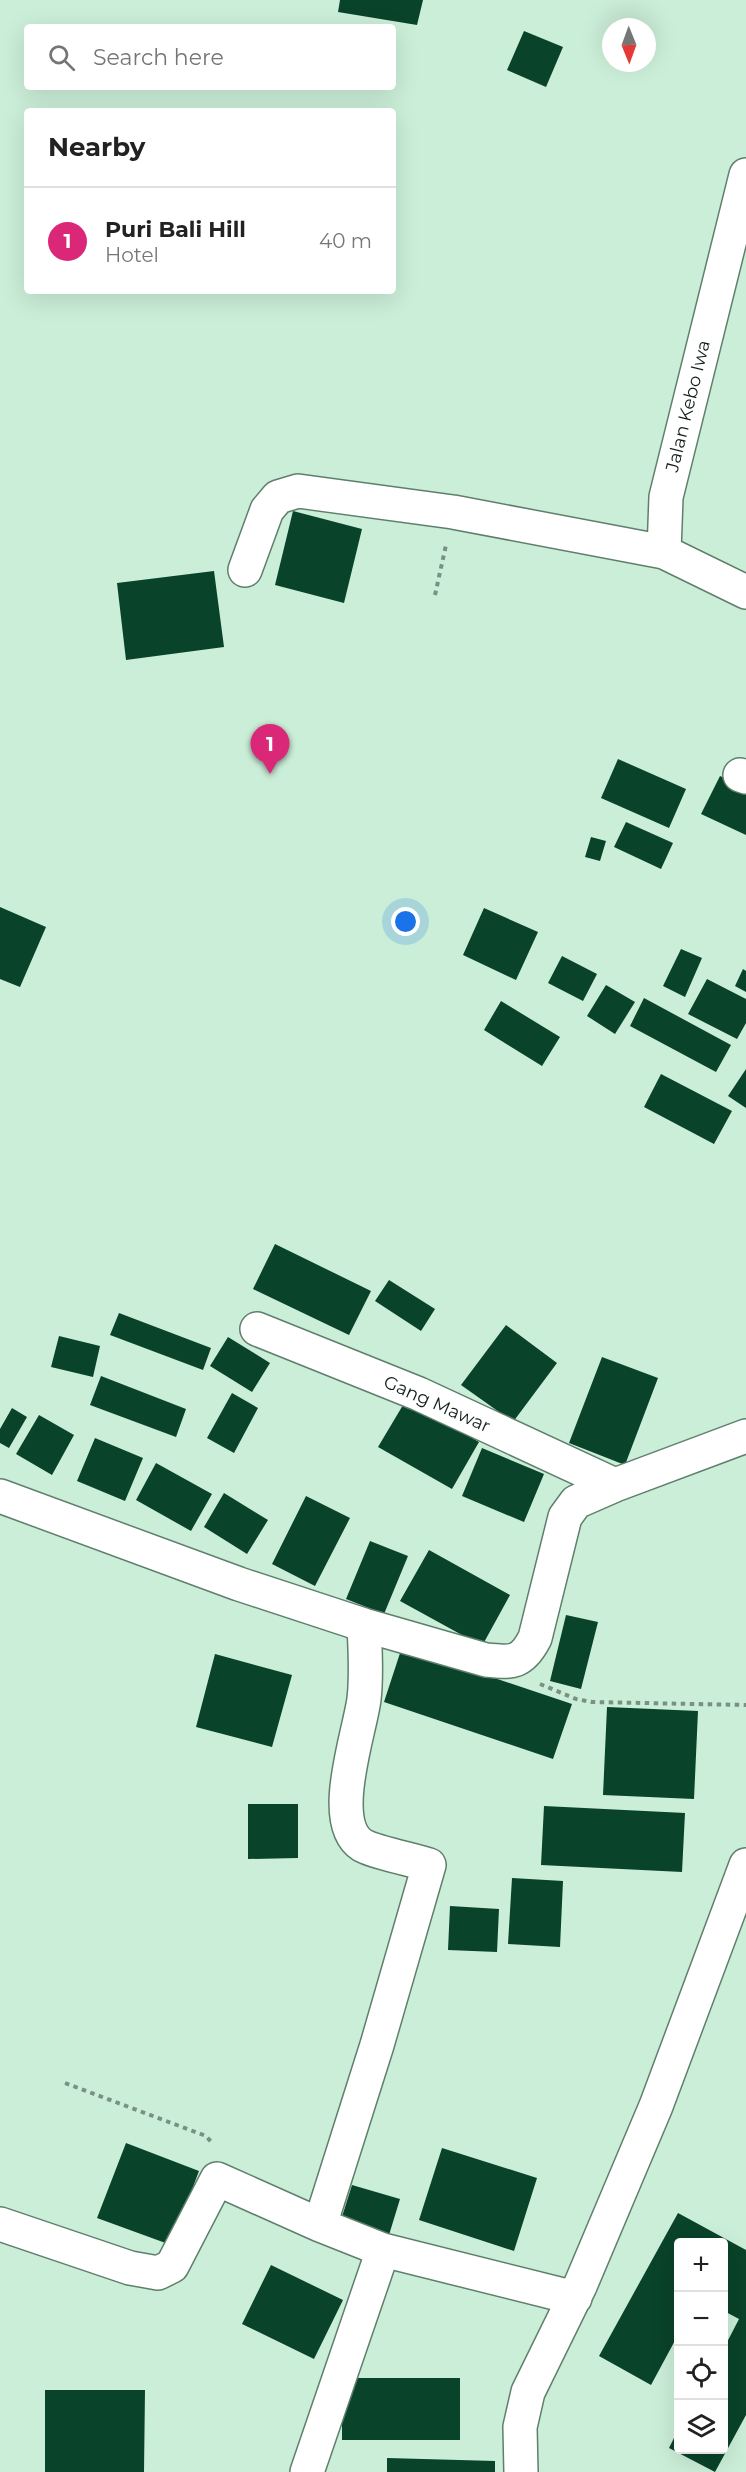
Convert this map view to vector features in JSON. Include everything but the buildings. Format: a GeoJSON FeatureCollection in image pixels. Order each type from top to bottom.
{"type":"FeatureCollection","features":[{"type":"Feature","properties":{"kind":"street","name":"Jalan Kebo Iwa"},"geometry":{"type":"LineString","coordinates":[[664,552],[666,497],[746,174]]}},
{"type":"Feature","properties":{"kind":"street"},"geometry":{"type":"LineString","coordinates":[[245,570],[267,510],[278,496],[298,491],[453,512],[664,552],[746,592]]}},
{"type":"Feature","properties":{"kind":"street","name":"Gang Mawar"},"geometry":{"type":"LineString","coordinates":[[257,1329],[419,1394],[615,1485]]}},
{"type":"Feature","properties":{"kind":"street"},"geometry":{"type":"LineString","coordinates":[[0,1496],[239,1584],[364,1625],[486,1660],[517,1660],[529,1650],[536,1638],[565,1518],[576,1502],[746,1436]]}},
{"type":"Feature","properties":{"kind":"street"},"geometry":{"type":"LineString","coordinates":[[320,2225],[377,2045],[429,1865],[363,1845],[352,1834],[346,1788],[364,1699],[366,1672],[364,1625]]}},
{"type":"Feature","properties":{"kind":"street"},"geometry":{"type":"LineString","coordinates":[[521,2472],[520,2427],[528,2392],[575,2298],[656,2106],[746,1865]]}},
{"type":"Feature","properties":{"kind":"street"},"geometry":{"type":"LineString","coordinates":[[0,2224],[130,2268],[158,2273],[172,2266],[217,2179],[383,2250],[575,2298]]}},
{"type":"Feature","properties":{"kind":"street"},"geometry":{"type":"LineString","coordinates":[[307,2472],[383,2250]]}},
{"type":"Feature","properties":{"kind":"path"},"geometry":{"type":"LineString","coordinates":[[435,595],[453,512]]}},
{"type":"Feature","properties":{"kind":"path"},"geometry":{"type":"LineString","coordinates":[[517,1660],[523,1673],[534,1682],[576,1699],[592,1702],[746,1705]]}},
{"type":"Feature","properties":{"kind":"path"},"geometry":{"type":"LineString","coordinates":[[65,2084],[206,2136],[219,2151],[217,2179]]}},
{"type":"Feature","properties":{"kind":"place","name":"Puri Bali Hill"},"geometry":{"type":"Point","coordinates":[270,774]}}]}
